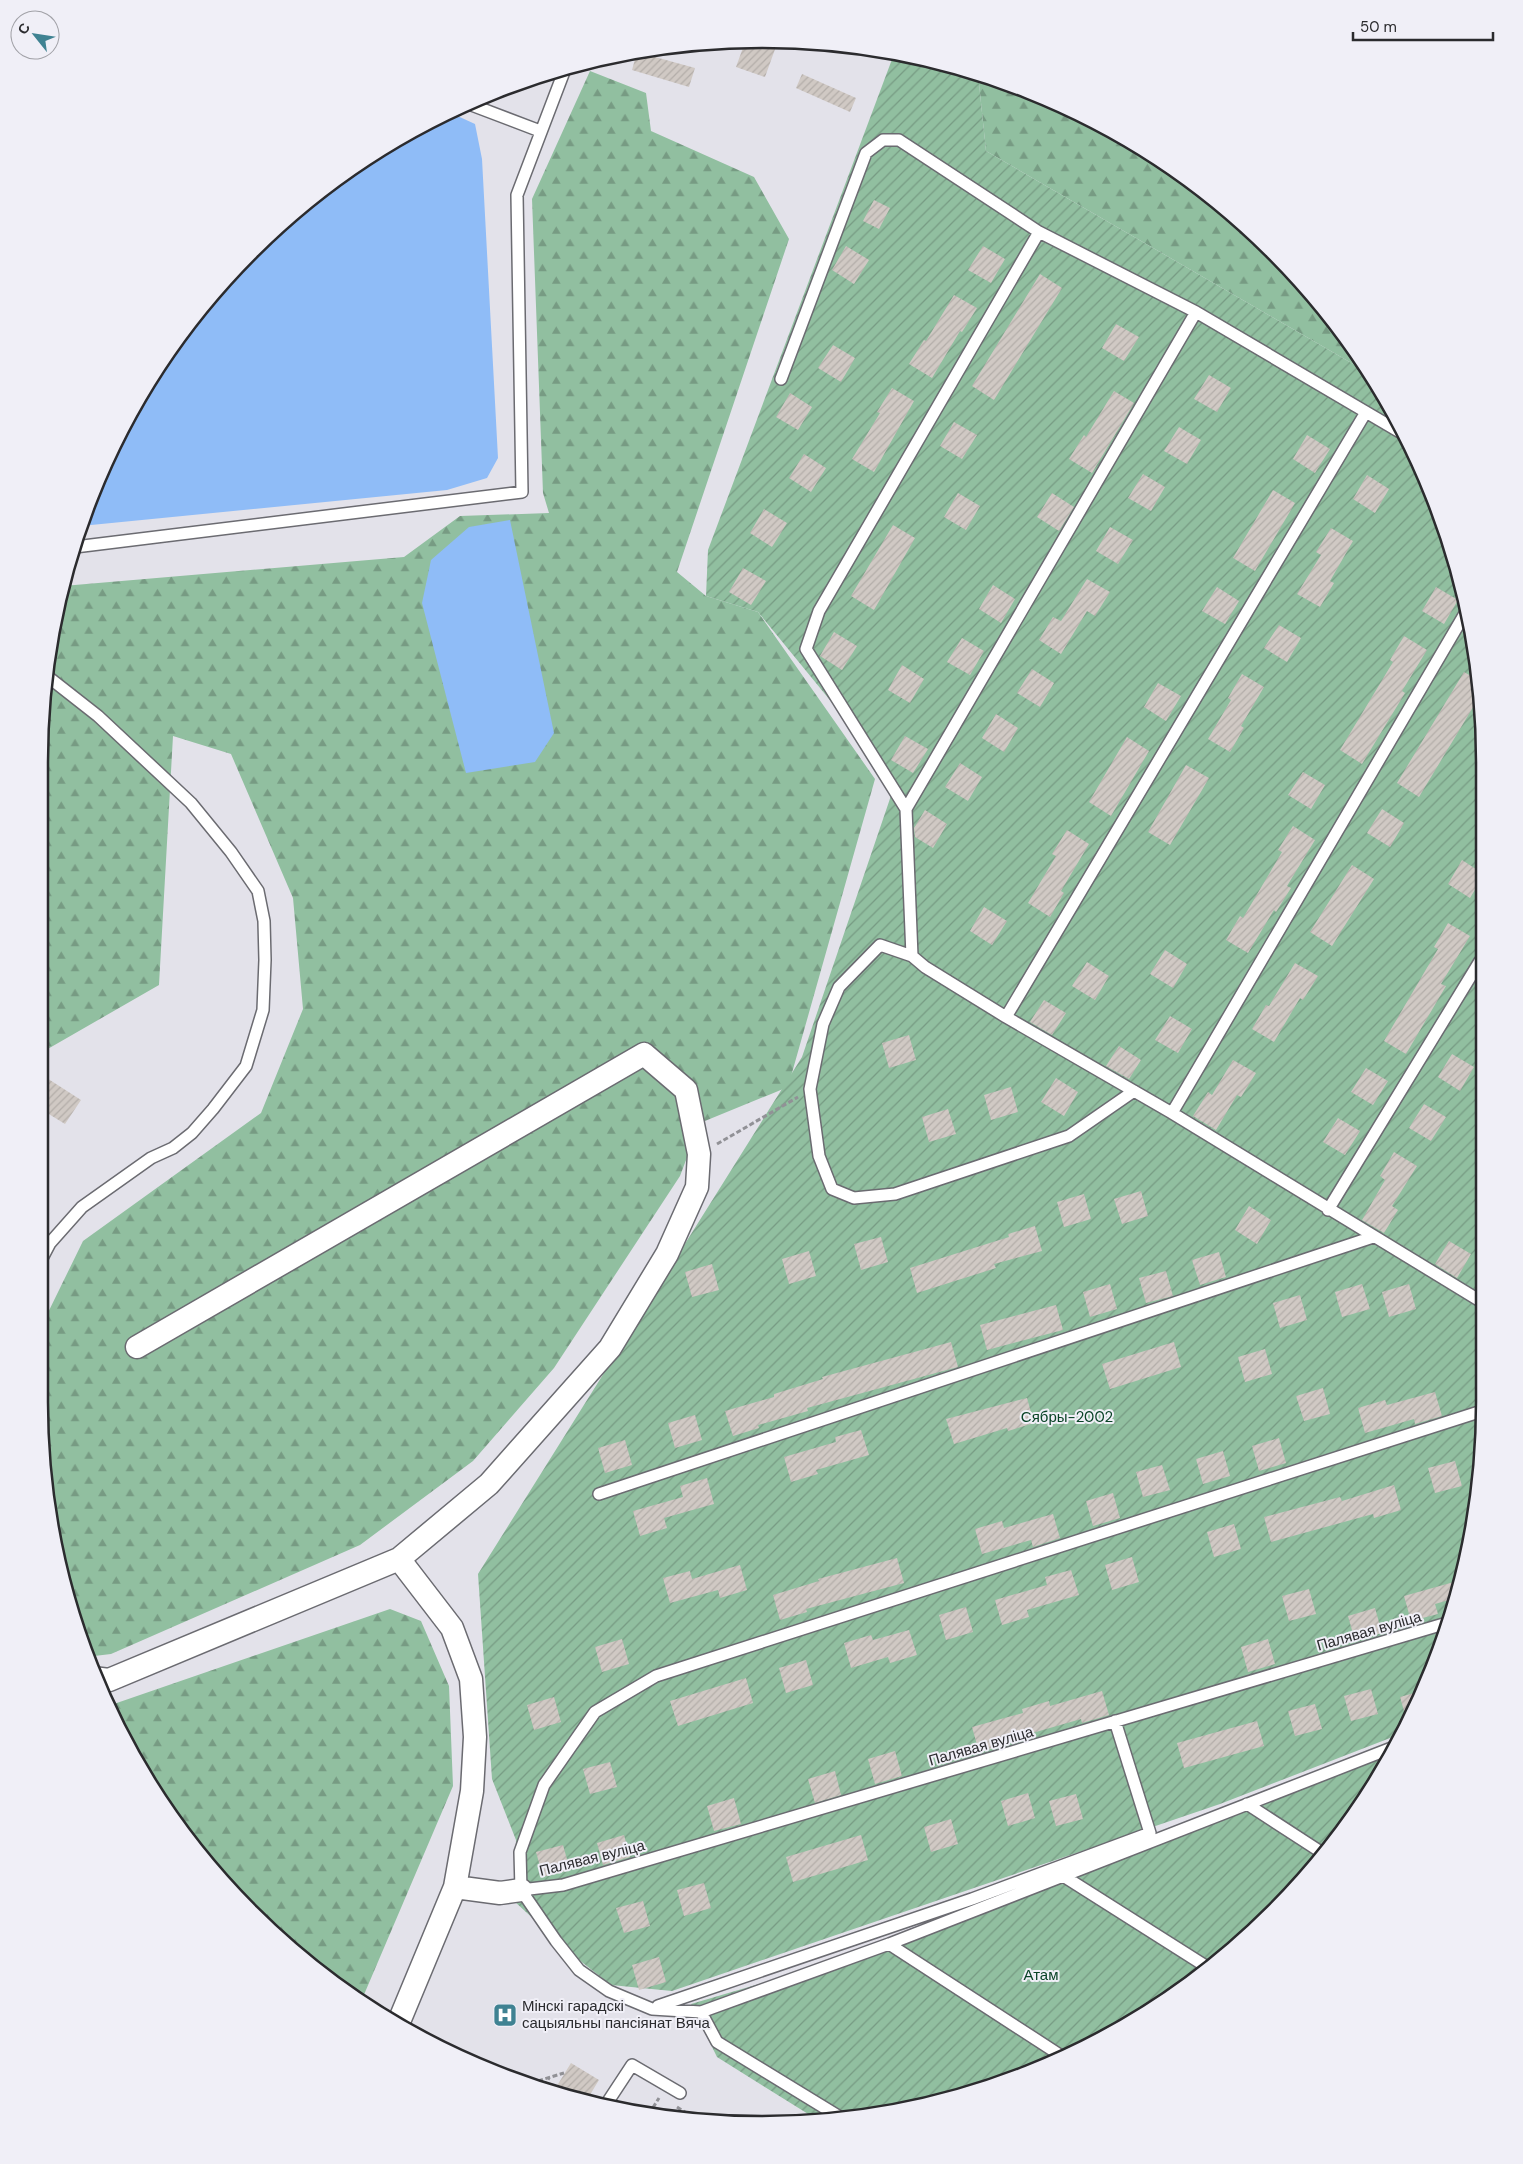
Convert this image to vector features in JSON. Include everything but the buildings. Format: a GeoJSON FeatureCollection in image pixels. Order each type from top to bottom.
{"type":"FeatureCollection","features":[{"type":"Feature","properties":{"kind":"street"},"geometry":{"type":"LineString","coordinates":[[103,1679],[109,1680],[399,1559],[489,1484],[610,1348],[667,1254],[697,1188],[699,1154],[686,1090],[644,1054],[137,1347]]}},
{"type":"Feature","properties":{"kind":"street"},"geometry":{"type":"LineString","coordinates":[[399,1559],[452,1628],[471,1679],[475,1737],[472,1791],[455,1888],[400,2019]]}},
{"type":"Feature","properties":{"kind":"street"},"geometry":{"type":"LineString","coordinates":[[455,1888],[500,1893],[521,1890]]}},
{"type":"Feature","properties":{"kind":"lane"},"geometry":{"type":"LineString","coordinates":[[81,546],[522,492],[517,195],[561,77]]}},
{"type":"Feature","properties":{"kind":"lane"},"geometry":{"type":"LineString","coordinates":[[477,107],[540,131]]}},
{"type":"Feature","properties":{"kind":"lane"},"geometry":{"type":"LineString","coordinates":[[781,379],[866,153],[883,140],[899,140],[1039,232],[1196,312],[1392,427]]}},
{"type":"Feature","properties":{"kind":"lane"},"geometry":{"type":"LineString","coordinates":[[912,956],[906,809],[806,650],[819,611],[1039,232]]}},
{"type":"Feature","properties":{"kind":"lane"},"geometry":{"type":"LineString","coordinates":[[906,809],[1196,312]]}},
{"type":"Feature","properties":{"kind":"lane"},"geometry":{"type":"LineString","coordinates":[[1006,1017],[1366,412]]}},
{"type":"Feature","properties":{"kind":"lane"},"geometry":{"type":"LineString","coordinates":[[1172,1113],[1461,620]]}},
{"type":"Feature","properties":{"kind":"lane"},"geometry":{"type":"LineString","coordinates":[[48,1247],[82,1207],[151,1158],[173,1148],[192,1133],[246,1066],[263,1010],[266,960],[264,921],[258,891],[231,852],[191,803],[98,716],[53,680]]}},
{"type":"Feature","properties":{"kind":"lane"},"geometry":{"type":"LineString","coordinates":[[1134,1091],[1069,1136],[895,1194],[854,1198],[832,1189],[819,1156],[810,1089],[822,1024],[839,987],[880,945],[912,956],[925,967],[1006,1017],[1134,1091],[1172,1113],[1328,1210],[1476,1298]]}},
{"type":"Feature","properties":{"kind":"lane"},"geometry":{"type":"LineString","coordinates":[[1328,1210],[1476,967]]}},
{"type":"Feature","properties":{"kind":"lane"},"geometry":{"type":"LineString","coordinates":[[599,1494],[1373,1237]]}},
{"type":"Feature","properties":{"kind":"lane"},"geometry":{"type":"LineString","coordinates":[[1385,1750],[889,1944],[701,2012],[652,2008],[609,1991],[579,1970],[556,1941],[521,1890],[520,1852],[544,1785],[595,1712],[656,1676],[1475,1414]]}},
{"type":"Feature","properties":{"kind":"lane","name":"Палявая вуліца"},"geometry":{"type":"LineString","coordinates":[[521,1890],[563,1884],[1440,1625]]}},
{"type":"Feature","properties":{"kind":"lane"},"geometry":{"type":"LineString","coordinates":[[652,2008],[972,1899],[1150,1833],[1115,1722]]}},
{"type":"Feature","properties":{"kind":"lane"},"geometry":{"type":"LineString","coordinates":[[1246,1804],[1317,1850]]}},
{"type":"Feature","properties":{"kind":"lane"},"geometry":{"type":"LineString","coordinates":[[1064,1876],[1202,1964]]}},
{"type":"Feature","properties":{"kind":"lane"},"geometry":{"type":"LineString","coordinates":[[889,1944],[1056,2052]]}},
{"type":"Feature","properties":{"kind":"lane"},"geometry":{"type":"LineString","coordinates":[[701,2012],[717,2042],[832,2112]]}},
{"type":"Feature","properties":{"kind":"lane"},"geometry":{"type":"LineString","coordinates":[[609,2100],[632,2065],[680,2093]]}},
{"type":"Feature","properties":{"kind":"path"},"geometry":{"type":"LineString","coordinates":[[699,1154],[810,1089]]}},
{"type":"Feature","properties":{"kind":"path"},"geometry":{"type":"LineString","coordinates":[[537,2081],[564,2073]]}},
{"type":"Feature","properties":{"kind":"path"},"geometry":{"type":"LineString","coordinates":[[546,2083],[549,2078]]}},
{"type":"Feature","properties":{"kind":"green space","name":"Сябры-2002"},"geometry":{"type":"Polygon","coordinates":[[[892,60],[979,81],[986,151],[1355,365],[1380,405],[1402,446],[1438,532],[1462,622],[1469,668],[1476,762],[1476,1402],[1469,1496],[1462,1542],[1451,1587],[1438,1632],[1421,1676],[1392,1737],[1220,1804],[672,1991],[611,1985],[574,1956],[514,1901],[516,1840],[492,1779],[478,1574],[802,1057],[896,781],[758,612],[706,596],[708,550],[892,60]]]}},
{"type":"Feature","properties":{"kind":"green space"},"geometry":{"type":"Polygon","coordinates":[[[590,71],[646,93],[651,131],[754,177],[789,239],[677,572],[706,596],[758,612],[875,779],[788,1087],[700,1123],[680,1176],[554,1368],[473,1461],[360,1545],[111,1654],[94,1656],[72,1587],[61,1542],[54,1496],[49,1449],[48,1313],[83,1241],[261,1113],[303,1009],[293,898],[231,754],[173,736],[159,985],[48,1049],[49,715],[61,622],[70,585],[404,557],[460,516],[549,513],[543,493],[532,199],[590,71]]]}},
{"type":"Feature","properties":{"kind":"green space"},"geometry":{"type":"Polygon","coordinates":[[[979,81],[1035,102],[1119,143],[1196,195],[1232,225],[1298,291],[1328,327],[1355,365],[986,151],[979,81]]]}},
{"type":"Feature","properties":{"kind":"green space"},"geometry":{"type":"Polygon","coordinates":[[[390,1609],[421,1621],[449,1686],[453,1786],[364,1995],[327,1969],[291,1939],[225,1873],[195,1837],[168,1799],[143,1760],[115,1704],[390,1609]]]}},
{"type":"Feature","properties":{"kind":"green space","name":"Атам"},"geometry":{"type":"Polygon","coordinates":[[[1386,1748],[1355,1799],[1328,1837],[1266,1907],[1232,1939],[1196,1969],[1118,2021],[1077,2043],[991,2079],[901,2103],[810,2115],[717,2057],[691,2004],[874,1950],[1386,1748]]]}},
{"type":"Feature","properties":{"kind":"water"},"geometry":{"type":"Polygon","coordinates":[[[457,116],[475,124],[482,159],[498,458],[487,478],[447,490],[88,525],[121,446],[143,404],[195,327],[225,291],[291,225],[327,195],[405,143],[457,116]]]}},
{"type":"Feature","properties":{"kind":"water"},"geometry":{"type":"Polygon","coordinates":[[[510,520],[554,733],[535,762],[466,773],[422,603],[431,560],[469,527],[510,520]]]}},
{"type":"Feature","properties":{"kind":"place","name":"Мінскі гарадскі сацыяльны пансіянат Вяча"},"geometry":{"type":"Point","coordinates":[505,2015]}}]}
